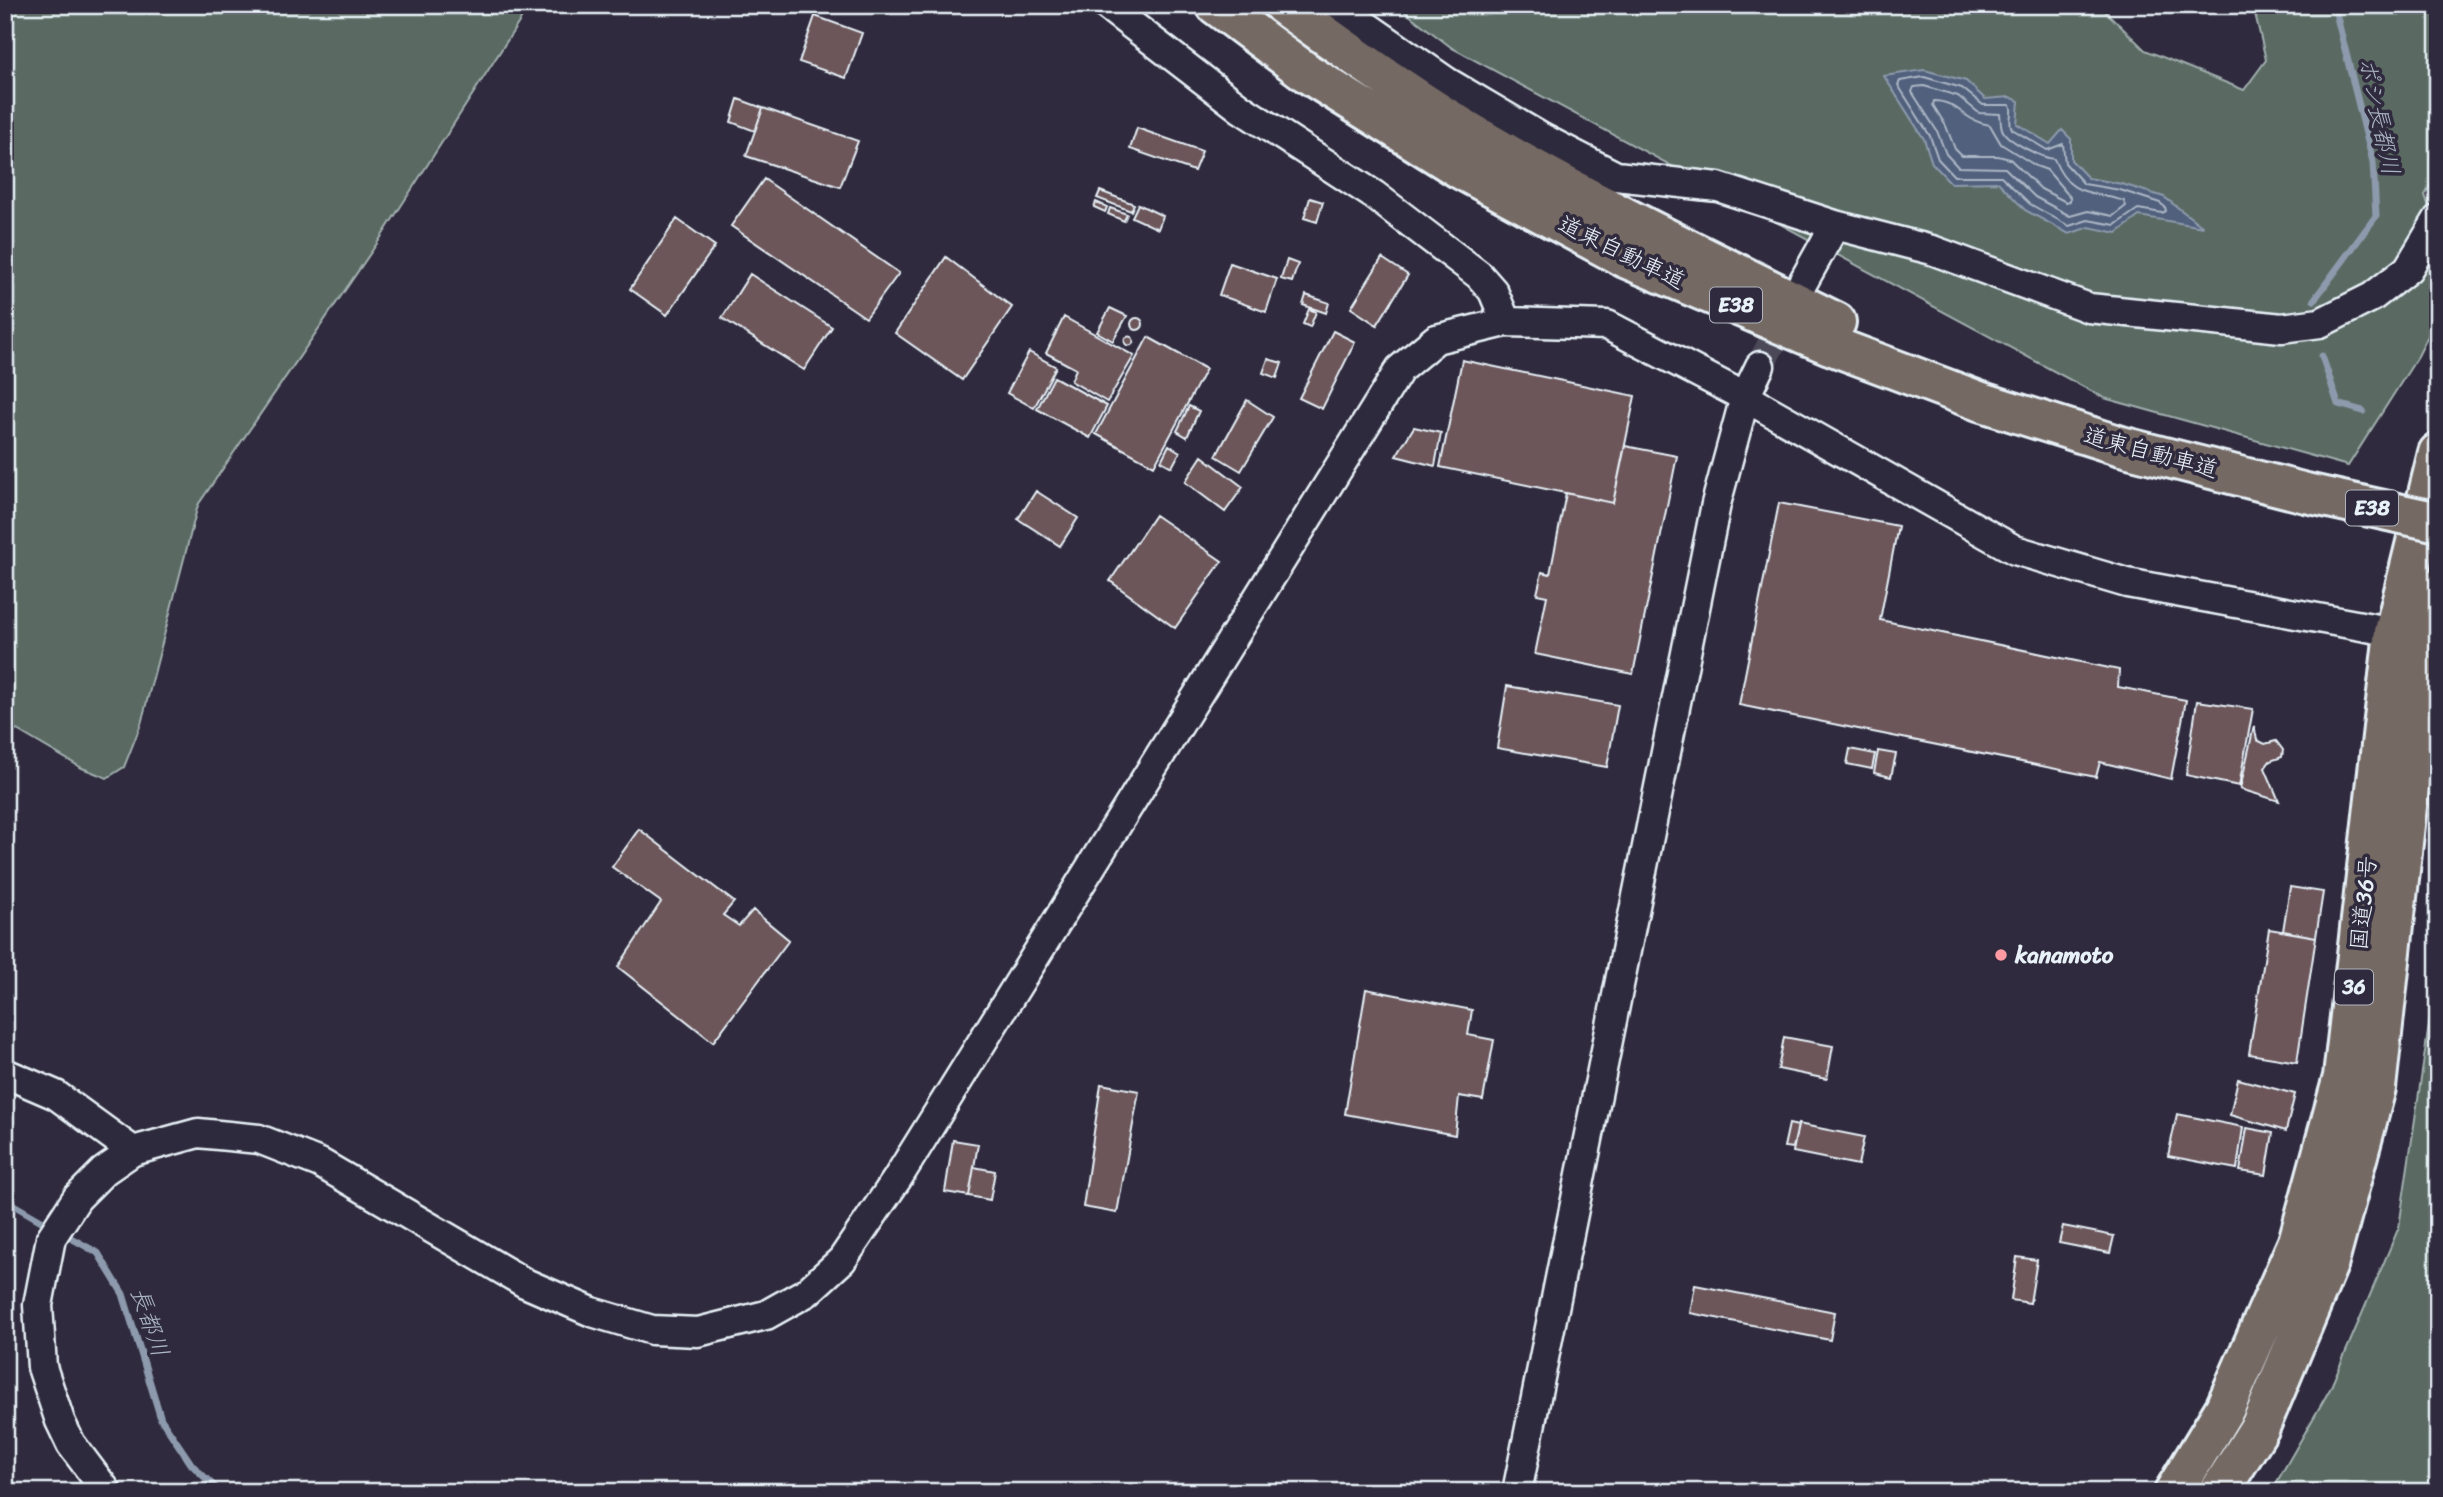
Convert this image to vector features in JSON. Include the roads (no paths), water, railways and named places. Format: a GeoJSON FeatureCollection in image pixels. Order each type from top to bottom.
{"type":"FeatureCollection","features":[{"type":"Feature","properties":{"kind":"highway","name":"道東自動車道"},"geometry":{"type":"LineString","coordinates":[[1216,5],[1307,73],[1460,169],[1625,258],[1830,345],[1979,401],[2121,446],[2306,493],[2438,522]]}},
{"type":"Feature","properties":{"kind":"highway","name":"道東自動車道"},"geometry":{"type":"LineString","coordinates":[[1283,5],[1331,40],[1481,138],[1640,225],[1836,322],[1980,381],[2306,493]]}},
{"type":"Feature","properties":{"kind":"highway","name":"国道36号"},"geometry":{"type":"LineString","coordinates":[[2219,1492],[2260,1427],[2329,1262],[2376,1088],[2438,453]]}},
{"type":"Feature","properties":{"kind":"highway","name":"国道36号"},"geometry":{"type":"LineString","coordinates":[[2174,1492],[2225,1408],[2298,1242],[2343,1077],[2419,643],[2438,589]]}},
{"type":"Feature","properties":{"kind":"street"},"geometry":{"type":"LineString","coordinates":[[1105,5],[1240,108],[1374,195],[1479,275],[1493,291],[1506,322]]}},
{"type":"Feature","properties":{"kind":"street"},"geometry":{"type":"LineString","coordinates":[[1336,5],[1447,82],[1542,138],[1616,176],[1718,187],[1835,225],[1932,250],[2089,308],[2282,328],[2320,323],[2372,297],[2408,269],[2438,219]]}},
{"type":"Feature","properties":{"kind":"street"},"geometry":{"type":"LineString","coordinates":[[1802,284],[1835,225]]}},
{"type":"Feature","properties":{"kind":"street"},"geometry":{"type":"LineString","coordinates":[[107,1492],[71,1444],[60,1421],[42,1367],[38,1305],[51,1238],[77,1198],[104,1171],[133,1151],[198,1133],[258,1139],[320,1163],[525,1283],[592,1312],[652,1330],[698,1332],[766,1315],[807,1292],[842,1260],[897,1179],[1400,369],[1436,340],[1506,322],[1607,325],[1745,397],[2015,550],[2127,583],[2419,643]]}},
{"type":"Feature","properties":{"kind":"street"},"geometry":{"type":"LineString","coordinates":[[1517,1492],[1716,504],[1745,397],[1760,366]]}},
{"type":"Feature","properties":{"kind":"street"},"geometry":{"type":"LineString","coordinates":[[5,1073],[56,1095],[133,1151]]}},
{"type":"Feature","properties":{"kind":"water"},"geometry":{"type":"Polygon","coordinates":[[[1924,70],[1966,81],[1985,99],[2010,97],[2019,101],[2017,124],[2050,144],[2062,130],[2071,139],[2071,160],[2088,178],[2122,184],[2164,197],[2203,227],[2139,216],[2117,233],[2089,227],[2069,234],[2025,210],[1998,182],[1951,183],[1932,163],[1924,139],[1884,76],[1924,70]]]}},
{"type":"Feature","properties":{"kind":"waterway","name":"ポシ長都川"},"geometry":{"type":"LineString","coordinates":[[2314,300],[2376,216],[2373,162],[2334,5]]}},
{"type":"Feature","properties":{"kind":"waterway","name":"ポシ長都川"},"geometry":{"type":"LineString","coordinates":[[2322,356],[2338,404],[2363,411]]}},
{"type":"Feature","properties":{"kind":"waterway","name":"長都川"},"geometry":{"type":"LineString","coordinates":[[5,1200],[50,1226]]}},
{"type":"Feature","properties":{"kind":"waterway","name":"長都川"},"geometry":{"type":"LineString","coordinates":[[60,1232],[98,1253],[123,1294],[161,1419],[192,1465],[220,1492]]}},
{"type":"Feature","properties":{"kind":"tunnel"},"geometry":{"type":"LineString","coordinates":[[1760,366],[1790,308]]}},
{"type":"Feature","properties":{"kind":"place","name":"kanamoto"},"geometry":{"type":"Point","coordinates":[2001,955]}}]}
